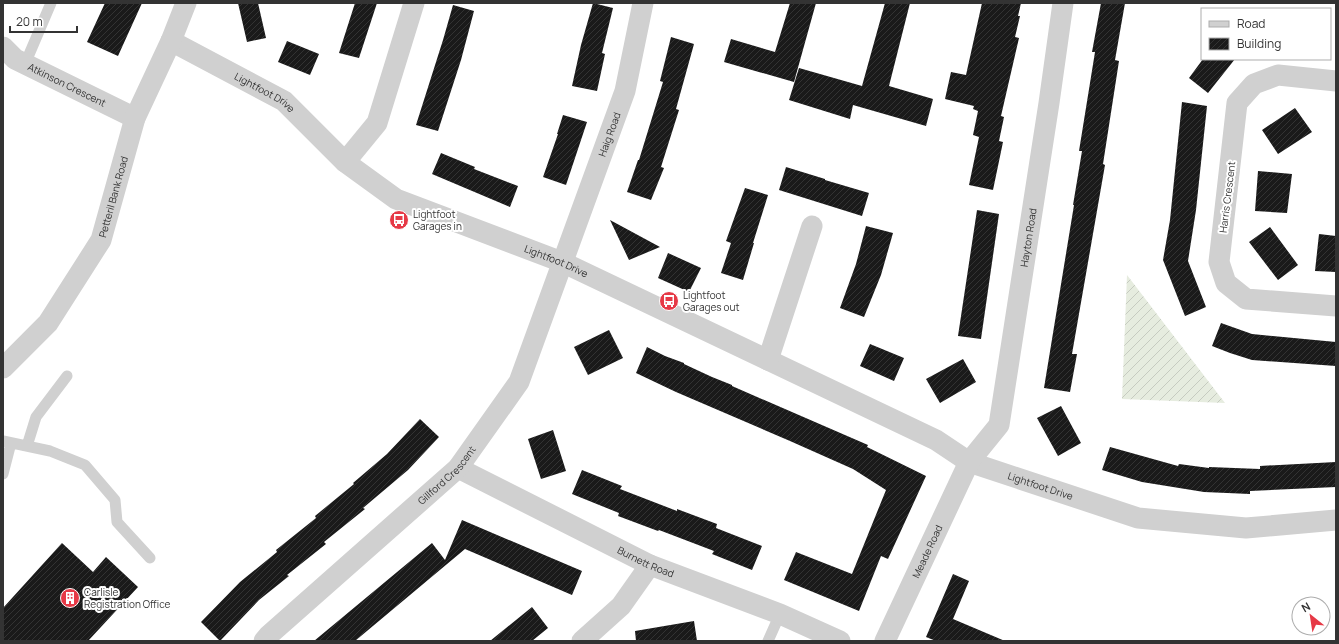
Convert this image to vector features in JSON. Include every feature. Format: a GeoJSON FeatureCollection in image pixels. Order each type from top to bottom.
{"type":"FeatureCollection","features":[{"type":"Feature","properties":{"kind":"street","name":"Petteril Bank Road"},"geometry":{"type":"LineString","coordinates":[[3,368],[48,323],[100,240],[135,118],[171,41],[186,3]]}},
{"type":"Feature","properties":{"kind":"street"},"geometry":{"type":"LineString","coordinates":[[345,162],[377,122],[414,3]]}},
{"type":"Feature","properties":{"kind":"street","name":"Haig Road"},"geometry":{"type":"LineString","coordinates":[[562,262],[625,91],[643,3]]}},
{"type":"Feature","properties":{"kind":"street","name":"Hayton Road"},"geometry":{"type":"LineString","coordinates":[[969,462],[999,425],[1063,3]]}},
{"type":"Feature","properties":{"kind":"street","name":"Lightfoot Drive"},"geometry":{"type":"LineString","coordinates":[[171,41],[284,101],[345,162],[396,199],[562,262],[936,440],[969,462],[1138,518],[1246,528],[1336,520]]}},
{"type":"Feature","properties":{"kind":"street","name":"Atkinson Crescent"},"geometry":{"type":"LineString","coordinates":[[3,47],[15,59],[135,118]]}},
{"type":"Feature","properties":{"kind":"street","name":"Harris Crescent"},"geometry":{"type":"LineString","coordinates":[[1336,81],[1278,76],[1254,84],[1237,104],[1219,262],[1226,283],[1246,299],[1336,306]]}},
{"type":"Feature","properties":{"kind":"street"},"geometry":{"type":"LineString","coordinates":[[768,360],[812,226]]}},
{"type":"Feature","properties":{"kind":"street","name":"Gillford Crescent"},"geometry":{"type":"LineString","coordinates":[[264,641],[458,468],[518,382],[562,262]]}},
{"type":"Feature","properties":{"kind":"street","name":"Meade Road"},"geometry":{"type":"LineString","coordinates":[[885,641],[969,462]]}},
{"type":"Feature","properties":{"kind":"street","name":"Burnett Road"},"geometry":{"type":"LineString","coordinates":[[458,468],[650,565],[780,614],[840,641]]}},
{"type":"Feature","properties":{"kind":"street"},"geometry":{"type":"LineString","coordinates":[[582,641],[621,606],[650,565]]}},
{"type":"Feature","properties":{"kind":"lane"},"geometry":{"type":"LineString","coordinates":[[25,64],[51,3]]}},
{"type":"Feature","properties":{"kind":"lane"},"geometry":{"type":"LineString","coordinates":[[27,446],[36,417],[67,376]]}},
{"type":"Feature","properties":{"kind":"lane"},"geometry":{"type":"LineString","coordinates":[[3,474],[7,442],[50,451],[85,465],[115,500],[117,522],[150,558]]}},
{"type":"Feature","properties":{"kind":"lane"},"geometry":{"type":"LineString","coordinates":[[768,641],[780,614]]}},
{"type":"Feature","properties":{"kind":"shaded area"},"geometry":{"type":"Polygon","coordinates":[[[1127,275],[1225,403],[1122,399],[1127,275]]]}},
{"type":"Feature","properties":{"kind":"building"},"geometry":{"type":"Polygon","coordinates":[[[105,3],[142,3],[118,56],[87,42],[105,3]]]}},
{"type":"Feature","properties":{"kind":"building"},"geometry":{"type":"Polygon","coordinates":[[[238,3],[258,3],[266,38],[247,42],[238,3]]]}},
{"type":"Feature","properties":{"kind":"building"},"geometry":{"type":"Polygon","coordinates":[[[355,3],[377,3],[359,58],[339,53],[355,3]]]}},
{"type":"Feature","properties":{"kind":"building"},"geometry":{"type":"Polygon","coordinates":[[[593,3],[613,8],[602,53],[605,54],[597,91],[572,86],[581,45],[593,3]]]}},
{"type":"Feature","properties":{"kind":"building"},"geometry":{"type":"Polygon","coordinates":[[[790,3],[816,3],[794,82],[724,62],[731,39],[775,52],[790,3]]]}},
{"type":"Feature","properties":{"kind":"building"},"geometry":{"type":"Polygon","coordinates":[[[885,3],[910,3],[889,86],[933,99],[926,126],[853,105],[850,119],[789,100],[799,68],[862,86],[885,3]]]}},
{"type":"Feature","properties":{"kind":"building"},"geometry":{"type":"Polygon","coordinates":[[[982,3],[1021,3],[1018,16],[1020,16],[1015,37],[1019,38],[1001,116],[1004,117],[999,141],[1003,142],[993,190],[969,185],[979,137],[973,135],[978,111],[973,109],[974,106],[945,99],[951,72],[966,75],[982,3]]]}},
{"type":"Feature","properties":{"kind":"building"},"geometry":{"type":"Polygon","coordinates":[[[1101,3],[1125,3],[1115,60],[1119,61],[1103,164],[1105,165],[1072,354],[1077,354],[1070,392],[1044,388],[1082,151],[1079,151],[1095,52],[1092,52],[1101,3]]]}},
{"type":"Feature","properties":{"kind":"building"},"geometry":{"type":"Polygon","coordinates":[[[453,5],[474,11],[461,60],[438,131],[416,125],[453,5]]]}},
{"type":"Feature","properties":{"kind":"building"},"geometry":{"type":"Polygon","coordinates":[[[671,37],[694,44],[676,109],[679,110],[661,167],[664,168],[651,200],[627,192],[639,160],[663,82],[660,81],[671,37]]]}},
{"type":"Feature","properties":{"kind":"building"},"geometry":{"type":"Polygon","coordinates":[[[287,41],[319,54],[310,75],[278,62],[287,41]]]}},
{"type":"Feature","properties":{"kind":"building"},"geometry":{"type":"Polygon","coordinates":[[[1202,60],[1234,60],[1208,93],[1189,78],[1202,60]]]}},
{"type":"Feature","properties":{"kind":"building"},"geometry":{"type":"Polygon","coordinates":[[[1182,102],[1207,106],[1196,210],[1188,261],[1206,307],[1185,316],[1163,260],[1170,220],[1182,102]]]}},
{"type":"Feature","properties":{"kind":"building"},"geometry":{"type":"Polygon","coordinates":[[[1295,108],[1312,132],[1278,154],[1262,130],[1295,108]]]}},
{"type":"Feature","properties":{"kind":"building"},"geometry":{"type":"Polygon","coordinates":[[[563,115],[587,122],[566,185],[543,177],[563,115]]]}},
{"type":"Feature","properties":{"kind":"building"},"geometry":{"type":"Polygon","coordinates":[[[441,153],[475,167],[474,169],[518,186],[510,207],[432,174],[441,153]]]}},
{"type":"Feature","properties":{"kind":"building"},"geometry":{"type":"Polygon","coordinates":[[[786,167],[869,193],[862,216],[779,190],[786,167]]]}},
{"type":"Feature","properties":{"kind":"building"},"geometry":{"type":"Polygon","coordinates":[[[1258,171],[1292,174],[1287,213],[1255,211],[1258,171]]]}},
{"type":"Feature","properties":{"kind":"building"},"geometry":{"type":"Polygon","coordinates":[[[745,188],[768,195],[743,280],[721,273],[731,243],[726,241],[745,188]]]}},
{"type":"Feature","properties":{"kind":"building"},"geometry":{"type":"Polygon","coordinates":[[[977,210],[999,214],[981,339],[958,336],[977,210]]]}},
{"type":"Feature","properties":{"kind":"building"},"geometry":{"type":"Polygon","coordinates":[[[610,220],[660,247],[629,260],[610,220]]]}},
{"type":"Feature","properties":{"kind":"building"},"geometry":{"type":"Polygon","coordinates":[[[866,226],[893,233],[881,275],[864,317],[840,308],[856,264],[866,226]]]}},
{"type":"Feature","properties":{"kind":"building"},"geometry":{"type":"Polygon","coordinates":[[[1270,227],[1298,265],[1278,280],[1249,242],[1270,227]]]}},
{"type":"Feature","properties":{"kind":"building"},"geometry":{"type":"Polygon","coordinates":[[[1319,234],[1336,236],[1336,272],[1315,271],[1319,234]]]}},
{"type":"Feature","properties":{"kind":"building"},"geometry":{"type":"Polygon","coordinates":[[[668,253],[701,268],[689,292],[658,278],[668,253]]]}},
{"type":"Feature","properties":{"kind":"building"},"geometry":{"type":"Polygon","coordinates":[[[1221,323],[1252,334],[1336,342],[1336,366],[1252,360],[1230,353],[1212,346],[1221,323]]]}},
{"type":"Feature","properties":{"kind":"building"},"geometry":{"type":"Polygon","coordinates":[[[609,330],[623,358],[588,375],[574,347],[609,330]]]}},
{"type":"Feature","properties":{"kind":"building"},"geometry":{"type":"Polygon","coordinates":[[[870,344],[904,358],[894,381],[860,366],[870,344]]]}},
{"type":"Feature","properties":{"kind":"building"},"geometry":{"type":"Polygon","coordinates":[[[647,347],[868,445],[867,447],[926,476],[888,559],[881,556],[859,611],[784,580],[796,552],[852,574],[886,490],[853,469],[636,373],[647,347]]]}},
{"type":"Feature","properties":{"kind":"building"},"geometry":{"type":"Polygon","coordinates":[[[963,359],[976,382],[940,403],[926,379],[963,359]]]}},
{"type":"Feature","properties":{"kind":"building"},"geometry":{"type":"Polygon","coordinates":[[[1061,406],[1081,443],[1058,456],[1037,418],[1061,406]]]}},
{"type":"Feature","properties":{"kind":"building"},"geometry":{"type":"Polygon","coordinates":[[[420,419],[439,437],[408,470],[363,508],[365,509],[324,542],[326,544],[287,575],[289,576],[259,600],[220,641],[201,622],[240,582],[277,552],[276,550],[316,518],[315,516],[387,454],[420,419]]]}},
{"type":"Feature","properties":{"kind":"building"},"geometry":{"type":"Polygon","coordinates":[[[553,430],[566,471],[541,479],[528,439],[553,430]]]}},
{"type":"Feature","properties":{"kind":"building"},"geometry":{"type":"Polygon","coordinates":[[[1110,447],[1178,466],[1179,464],[1209,468],[1260,469],[1260,466],[1336,462],[1336,487],[1250,491],[1250,494],[1204,492],[1142,482],[1102,470],[1110,447]]]}},
{"type":"Feature","properties":{"kind":"building"},"geometry":{"type":"Polygon","coordinates":[[[582,470],[622,486],[620,489],[677,511],[677,509],[717,524],[716,528],[762,546],[752,570],[712,554],[714,551],[618,516],[619,513],[572,494],[582,470]]]}},
{"type":"Feature","properties":{"kind":"building"},"geometry":{"type":"Polygon","coordinates":[[[462,520],[582,571],[572,595],[465,549],[355,641],[314,641],[432,543],[445,560],[462,520]]]}},
{"type":"Feature","properties":{"kind":"building","name":"Carlisle Registration Office"},"geometry":{"type":"Polygon","coordinates":[[[62,543],[93,572],[106,557],[138,587],[88,641],[3,641],[3,608],[62,543]]]}},
{"type":"Feature","properties":{"kind":"building"},"geometry":{"type":"Polygon","coordinates":[[[953,574],[969,581],[953,619],[1005,641],[936,641],[926,637],[953,574]]]}},
{"type":"Feature","properties":{"kind":"building"},"geometry":{"type":"Polygon","coordinates":[[[532,607],[548,628],[532,641],[490,641],[532,607]]]}},
{"type":"Feature","properties":{"kind":"building"},"geometry":{"type":"Polygon","coordinates":[[[694,621],[697,641],[636,641],[635,631],[694,621]]]}},
{"type":"Feature","properties":{"kind":"place","name":"Lightfoot Garages in"},"geometry":{"type":"Point","coordinates":[399,220]}},
{"type":"Feature","properties":{"kind":"place","name":"Lightfoot Garages out"},"geometry":{"type":"Point","coordinates":[669,301]}},
{"type":"Feature","properties":{"kind":"place","name":"Carlisle Registration Office"},"geometry":{"type":"Point","coordinates":[70,598]}}]}
